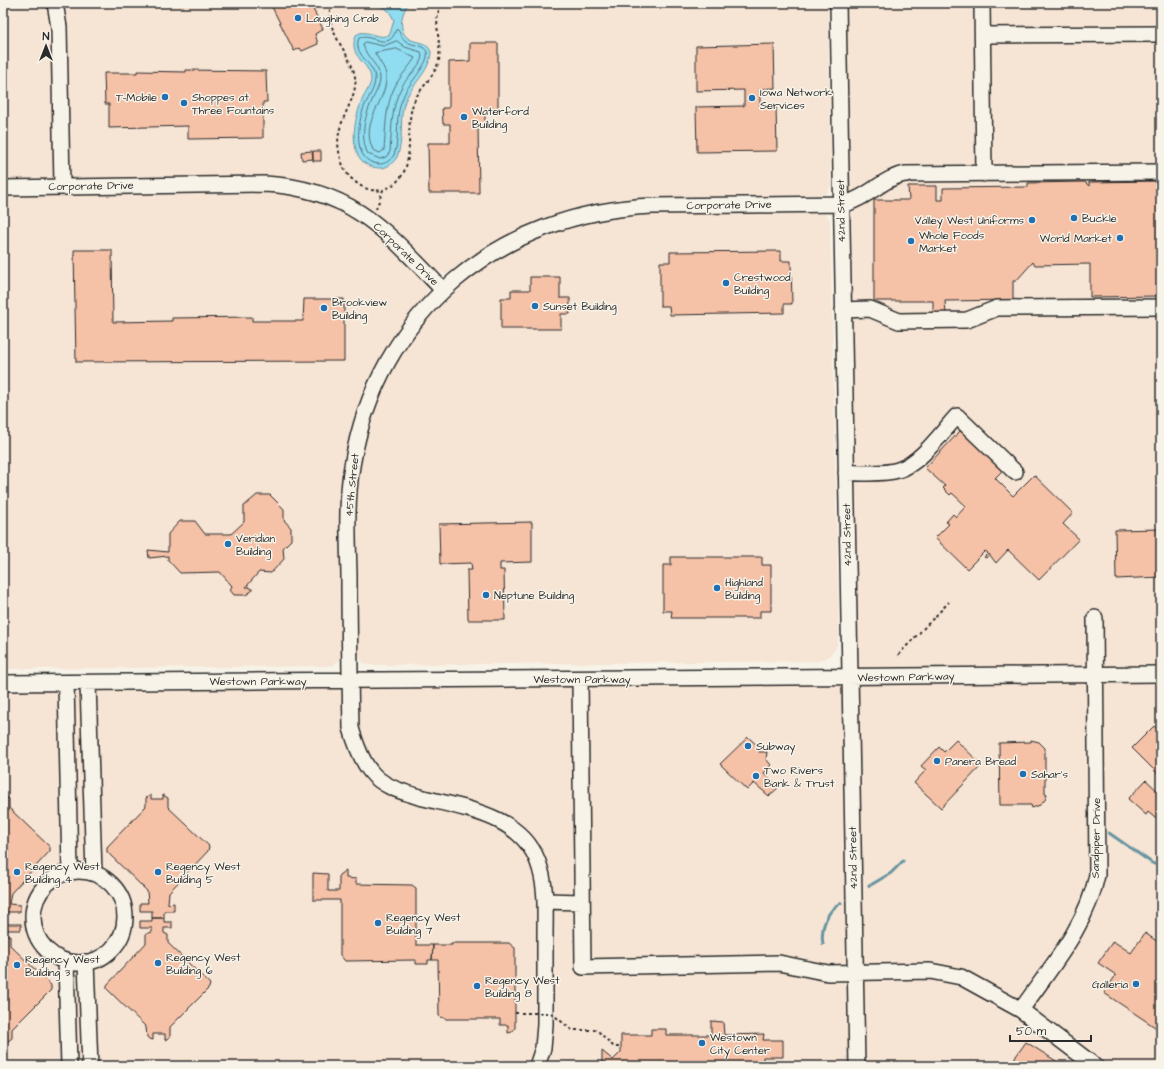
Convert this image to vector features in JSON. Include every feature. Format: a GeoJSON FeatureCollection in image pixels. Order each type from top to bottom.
{"type":"FeatureCollection","features":[{"type":"Feature","properties":{"kind":"street"},"geometry":{"type":"LineString","coordinates":[[55,3],[60,27],[62,186]]}},
{"type":"Feature","properties":{"kind":"street","name":"42nd Street"},"geometry":{"type":"LineString","coordinates":[[838,3],[857,1066]]}},
{"type":"Feature","properties":{"kind":"street"},"geometry":{"type":"LineString","coordinates":[[982,3],[984,174]]}},
{"type":"Feature","properties":{"kind":"street"},"geometry":{"type":"LineString","coordinates":[[983,35],[1161,34]]}},
{"type":"Feature","properties":{"kind":"street","name":"Corporate Drive"},"geometry":{"type":"LineString","coordinates":[[3,188],[62,186],[279,185],[312,191],[332,198],[370,219],[392,236],[443,290],[475,264],[514,240],[558,221],[590,212],[627,207],[653,206],[846,204],[867,194],[880,183],[895,176],[905,174],[1161,172]]}},
{"type":"Feature","properties":{"kind":"street","name":"45th Street"},"geometry":{"type":"LineString","coordinates":[[443,290],[413,324],[387,363],[371,398],[356,445],[352,467],[348,510],[351,728],[359,751],[371,772],[392,788],[443,804],[464,807],[514,829],[532,848],[538,861],[545,884],[545,1025],[543,1048],[537,1066]]}},
{"type":"Feature","properties":{"kind":"street"},"geometry":{"type":"LineString","coordinates":[[843,310],[870,309],[899,321],[967,320],[997,308],[1161,307]]}},
{"type":"Feature","properties":{"kind":"street"},"geometry":{"type":"LineString","coordinates":[[846,473],[898,470],[908,466],[920,457],[956,416],[1015,472]]}},
{"type":"Feature","properties":{"kind":"street","name":"Sandpiper Drive"},"geometry":{"type":"LineString","coordinates":[[1021,1010],[1078,927],[1088,909],[1095,889],[1098,856],[1095,618]]}},
{"type":"Feature","properties":{"kind":"street","name":"Westown Parkway"},"geometry":{"type":"LineString","coordinates":[[3,684],[1161,674]]}},
{"type":"Feature","properties":{"kind":"street"},"geometry":{"type":"LineString","coordinates":[[580,679],[583,967],[779,964],[828,974],[930,971],[960,977],[1021,1010],[1095,1066]]}},
{"type":"Feature","properties":{"kind":"street"},"geometry":{"type":"LineString","coordinates":[[66,683],[70,871]]}},
{"type":"Feature","properties":{"kind":"street"},"geometry":{"type":"LineString","coordinates":[[88,683],[94,873]]}},
{"type":"Feature","properties":{"kind":"street"},"geometry":{"type":"LineString","coordinates":[[83,870],[94,873],[105,878],[118,891],[125,911],[124,926],[120,938],[114,947],[105,955],[86,962],[66,962],[54,956],[39,941],[33,923],[32,912],[34,903],[40,890],[48,882],[60,874],[70,871],[83,870]]}},
{"type":"Feature","properties":{"kind":"street"},"geometry":{"type":"LineString","coordinates":[[545,901],[582,902]]}},
{"type":"Feature","properties":{"kind":"street"},"geometry":{"type":"LineString","coordinates":[[66,962],[69,1066]]}},
{"type":"Feature","properties":{"kind":"street"},"geometry":{"type":"LineString","coordinates":[[86,962],[90,1066]]}},
{"type":"Feature","properties":{"kind":"path"},"geometry":{"type":"LineString","coordinates":[[331,3],[330,14],[333,32],[353,71],[355,81],[353,93],[340,126],[338,142],[340,156],[345,170],[357,183],[367,189],[383,190],[399,181],[406,166],[409,122],[413,104],[436,68],[439,58],[438,16],[443,3]]}},
{"type":"Feature","properties":{"kind":"path"},"geometry":{"type":"LineString","coordinates":[[370,219],[377,207],[383,190]]}},
{"type":"Feature","properties":{"kind":"path"},"geometry":{"type":"LineString","coordinates":[[898,655],[949,602]]}},
{"type":"Feature","properties":{"kind":"path"},"geometry":{"type":"LineString","coordinates":[[515,1013],[551,1013],[572,1030],[597,1030],[614,1047],[621,1047]]}},
{"type":"Feature","properties":{"kind":"shaded area"},"geometry":{"type":"Polygon","coordinates":[[[3,3],[828,3],[831,186],[827,193],[820,195],[640,198],[614,200],[575,208],[536,221],[518,229],[484,249],[452,272],[445,275],[436,270],[394,227],[367,207],[338,192],[307,182],[259,177],[3,180],[3,3]]]}},
{"type":"Feature","properties":{"kind":"shaded area"},"geometry":{"type":"Polygon","coordinates":[[[838,3],[1161,3],[1161,1066],[3,1066],[3,684],[849,677],[838,3]]]}},
{"type":"Feature","properties":{"kind":"shaded area"},"geometry":{"type":"Polygon","coordinates":[[[276,193],[311,199],[354,217],[378,234],[425,282],[428,290],[426,296],[405,322],[380,360],[361,401],[348,445],[341,490],[342,652],[340,659],[333,665],[323,666],[3,669],[3,196],[276,193]]]}},
{"type":"Feature","properties":{"kind":"shaded area"},"geometry":{"type":"Polygon","coordinates":[[[644,213],[825,214],[830,220],[839,636],[836,648],[828,657],[817,661],[371,665],[362,662],[357,652],[357,482],[360,461],[370,421],[377,401],[396,363],[419,328],[448,297],[464,282],[500,257],[539,237],[601,218],[644,213]]]}},
{"type":"Feature","properties":{"kind":"water"},"geometry":{"type":"Polygon","coordinates":[[[375,3],[409,3],[406,6],[402,20],[405,35],[411,40],[424,44],[431,52],[430,59],[424,73],[407,97],[404,104],[400,144],[397,157],[390,165],[380,168],[370,166],[362,160],[358,155],[354,141],[358,112],[371,81],[370,73],[354,49],[356,35],[360,33],[368,33],[377,36],[386,36],[390,34],[394,20],[389,11],[375,3]]]}},
{"type":"Feature","properties":{"kind":"building","name":"Laughing Crab"},"geometry":{"type":"Polygon","coordinates":[[[270,3],[304,3],[306,7],[311,5],[323,29],[315,34],[318,44],[302,51],[300,48],[294,51],[270,3]]]}},
{"type":"Feature","properties":{"kind":"building","name":"Waterford Building"},"geometry":{"type":"Polygon","coordinates":[[[470,43],[498,43],[498,109],[485,109],[485,125],[478,125],[479,193],[429,193],[428,143],[450,143],[450,124],[443,124],[442,108],[449,108],[449,62],[470,61],[470,43]]]}},
{"type":"Feature","properties":{"kind":"building","name":"Iowa Network Services"},"geometry":{"type":"Polygon","coordinates":[[[774,44],[775,88],[760,89],[760,106],[776,106],[777,151],[697,152],[696,107],[744,106],[744,90],[696,91],[696,46],[774,44]]]}},
{"type":"Feature","properties":{"kind":"building","name":"Shoppes at Three Fountains"},"geometry":{"type":"Polygon","coordinates":[[[186,70],[266,71],[267,102],[263,102],[263,138],[188,139],[188,126],[109,128],[109,104],[105,104],[104,73],[137,73],[137,71],[186,72],[186,70]]]}},
{"type":"Feature","properties":{"kind":"building"},"geometry":{"type":"Polygon","coordinates":[[[312,151],[313,159],[302,160],[301,152],[312,151]]]}},
{"type":"Feature","properties":{"kind":"building"},"geometry":{"type":"Polygon","coordinates":[[[313,151],[321,151],[321,161],[313,161],[313,151]]]}},
{"type":"Feature","properties":{"kind":"building"},"geometry":{"type":"Polygon","coordinates":[[[1161,181],[1161,296],[1090,297],[1090,264],[1035,265],[1033,262],[1016,281],[1013,281],[1013,300],[945,301],[946,314],[933,314],[933,301],[874,301],[874,200],[909,200],[908,186],[937,186],[937,200],[943,200],[943,188],[1028,187],[1028,183],[1085,182],[1089,186],[1089,182],[1161,181]]]}},
{"type":"Feature","properties":{"kind":"building","name":"Brookview Building"},"geometry":{"type":"Polygon","coordinates":[[[74,250],[112,250],[113,322],[172,321],[172,318],[252,317],[252,321],[303,321],[304,299],[344,299],[344,361],[76,362],[74,250]]]}},
{"type":"Feature","properties":{"kind":"building","name":"Crestwood Building"},"geometry":{"type":"Polygon","coordinates":[[[781,251],[781,261],[791,261],[792,304],[784,304],[784,313],[670,315],[669,306],[660,306],[660,262],[670,262],[670,252],[781,251]]]}},
{"type":"Feature","properties":{"kind":"building","name":"Sunset Building"},"geometry":{"type":"Polygon","coordinates":[[[530,277],[560,277],[560,298],[570,298],[570,314],[561,314],[561,329],[501,329],[501,298],[511,298],[511,290],[530,290],[530,277]]]}},
{"type":"Feature","properties":{"kind":"building"},"geometry":{"type":"Polygon","coordinates":[[[961,430],[1003,470],[995,478],[1013,496],[1034,475],[1073,513],[1063,524],[1079,539],[1039,580],[1008,550],[996,563],[989,554],[986,558],[984,557],[988,553],[985,551],[967,569],[935,538],[949,524],[946,522],[953,514],[956,517],[966,506],[952,493],[950,495],[943,488],[945,486],[925,468],[961,430]]]}},
{"type":"Feature","properties":{"kind":"building"},"geometry":{"type":"Polygon","coordinates":[[[4,490],[4,568],[3,568],[4,490]]]}},
{"type":"Feature","properties":{"kind":"building","name":"Veridian Building"},"geometry":{"type":"Polygon","coordinates":[[[257,495],[270,495],[284,509],[284,520],[291,528],[291,540],[283,548],[284,559],[271,573],[259,572],[246,587],[253,590],[246,595],[234,595],[230,590],[232,586],[220,572],[180,573],[168,560],[168,556],[149,558],[148,550],[168,552],[168,534],[180,521],[195,521],[205,534],[231,534],[244,522],[244,506],[257,495]]]}},
{"type":"Feature","properties":{"kind":"building","name":"Neptune Building"},"geometry":{"type":"Polygon","coordinates":[[[532,522],[532,562],[500,563],[500,570],[504,570],[505,620],[468,620],[467,570],[472,570],[471,563],[440,564],[439,524],[532,522]]]}},
{"type":"Feature","properties":{"kind":"building"},"geometry":{"type":"Polygon","coordinates":[[[1161,529],[1161,577],[1116,579],[1115,530],[1161,529]]]}},
{"type":"Feature","properties":{"kind":"building","name":"Highland Building"},"geometry":{"type":"Polygon","coordinates":[[[671,557],[762,557],[762,565],[771,565],[771,611],[760,611],[760,618],[671,618],[672,611],[663,611],[663,565],[671,565],[671,557]]]}},
{"type":"Feature","properties":{"kind":"building"},"geometry":{"type":"Polygon","coordinates":[[[1154,726],[1161,733],[1161,777],[1132,748],[1154,726]]]}},
{"type":"Feature","properties":{"kind":"building"},"geometry":{"type":"Polygon","coordinates":[[[748,737],[760,748],[758,750],[759,752],[767,752],[766,759],[771,765],[764,773],[779,787],[769,796],[754,783],[747,790],[720,764],[748,737]]]}},
{"type":"Feature","properties":{"kind":"building"},"geometry":{"type":"Polygon","coordinates":[[[956,740],[982,765],[941,808],[914,783],[926,770],[921,766],[939,747],[944,752],[956,740]]]}},
{"type":"Feature","properties":{"kind":"building","name":"Sahar's"},"geometry":{"type":"Polygon","coordinates":[[[1031,740],[1039,742],[1045,748],[1045,794],[1047,794],[1045,800],[1040,805],[1032,808],[1031,805],[1000,805],[999,743],[1031,742],[1031,740]]]}},
{"type":"Feature","properties":{"kind":"building"},"geometry":{"type":"Polygon","coordinates":[[[1146,780],[1161,794],[1161,819],[1157,816],[1155,818],[1148,812],[1146,815],[1128,799],[1146,780]]]}},
{"type":"Feature","properties":{"kind":"building","name":"Regency West Building 5"},"geometry":{"type":"Polygon","coordinates":[[[151,795],[151,799],[163,799],[163,795],[168,798],[168,807],[209,846],[208,851],[169,892],[168,904],[174,903],[174,911],[164,911],[164,918],[152,918],[152,911],[140,911],[140,903],[148,903],[147,891],[107,852],[107,847],[146,806],[146,798],[151,795]]]}},
{"type":"Feature","properties":{"kind":"building","name":"Regency West Building 4"},"geometry":{"type":"Polygon","coordinates":[[[4,796],[9,799],[9,808],[50,847],[50,851],[11,893],[9,904],[20,905],[20,912],[6,912],[6,919],[3,919],[4,796]]]}},
{"type":"Feature","properties":{"kind":"building","name":"Regency West Building 7"},"geometry":{"type":"Polygon","coordinates":[[[346,870],[346,878],[356,879],[356,884],[412,885],[416,888],[416,945],[433,945],[432,960],[428,960],[428,964],[416,964],[416,960],[345,961],[340,955],[340,900],[313,900],[313,873],[328,874],[328,891],[339,891],[339,875],[346,870]]]}},
{"type":"Feature","properties":{"kind":"building","name":"Regency West Building 6"},"geometry":{"type":"Polygon","coordinates":[[[152,918],[164,918],[164,922],[172,922],[172,928],[164,928],[164,933],[168,935],[168,943],[210,984],[209,988],[170,1027],[170,1037],[165,1040],[165,1034],[153,1034],[153,1040],[149,1039],[147,1037],[146,1027],[107,989],[107,985],[146,943],[146,934],[152,932],[152,928],[140,928],[140,921],[152,921],[152,918]]]}},
{"type":"Feature","properties":{"kind":"building","name":"Regency West Building 3"},"geometry":{"type":"Polygon","coordinates":[[[3,919],[6,919],[6,924],[21,924],[21,930],[5,930],[6,934],[10,936],[10,945],[51,985],[51,990],[12,1029],[12,1038],[7,1042],[7,1036],[3,1036],[3,919]]]}},
{"type":"Feature","properties":{"kind":"building","name":"Galleria"},"geometry":{"type":"Polygon","coordinates":[[[1145,933],[1161,944],[1161,1031],[1104,993],[1116,975],[1098,963],[1113,941],[1131,953],[1145,933]]]}},
{"type":"Feature","properties":{"kind":"building","name":"Regency West Building 8"},"geometry":{"type":"Polygon","coordinates":[[[452,943],[509,943],[515,948],[515,1028],[512,1032],[508,1033],[508,1025],[500,1025],[500,1019],[446,1019],[439,1016],[438,960],[432,960],[433,945],[452,945],[452,943]]]}},
{"type":"Feature","properties":{"kind":"building","name":"Westown City Center"},"geometry":{"type":"Polygon","coordinates":[[[711,1021],[723,1022],[724,1035],[764,1034],[763,1040],[783,1040],[783,1057],[763,1057],[763,1066],[606,1066],[602,1063],[602,1051],[613,1060],[621,1052],[621,1035],[651,1035],[651,1029],[666,1029],[666,1035],[711,1035],[711,1021]]]}},
{"type":"Feature","properties":{"kind":"building"},"geometry":{"type":"Polygon","coordinates":[[[1026,1042],[1064,1066],[1009,1066],[1026,1042]]]}},
{"type":"Feature","properties":{"kind":"waterway"},"geometry":{"type":"LineString","coordinates":[[1109,833],[1152,863],[1161,867]]}},
{"type":"Feature","properties":{"kind":"waterway"},"geometry":{"type":"LineString","coordinates":[[869,886],[891,873],[903,861]]}},
{"type":"Feature","properties":{"kind":"waterway"},"geometry":{"type":"LineString","coordinates":[[823,944],[822,938],[824,926],[828,915],[841,903]]}},
{"type":"Feature","properties":{"kind":"place","name":"Laughing Crab"},"geometry":{"type":"Point","coordinates":[298,18]}},
{"type":"Feature","properties":{"kind":"place","name":"T-Mobile"},"geometry":{"type":"Point","coordinates":[165,97]}},
{"type":"Feature","properties":{"kind":"place","name":"Iowa Network Services"},"geometry":{"type":"Point","coordinates":[752,98]}},
{"type":"Feature","properties":{"kind":"place","name":"Shoppes at Three Fountains"},"geometry":{"type":"Point","coordinates":[184,103]}},
{"type":"Feature","properties":{"kind":"place","name":"Waterford Building"},"geometry":{"type":"Point","coordinates":[464,117]}},
{"type":"Feature","properties":{"kind":"place","name":"Buckle"},"geometry":{"type":"Point","coordinates":[1074,218]}},
{"type":"Feature","properties":{"kind":"place","name":"Valley West Uniforms"},"geometry":{"type":"Point","coordinates":[1032,220]}},
{"type":"Feature","properties":{"kind":"place","name":"World Market"},"geometry":{"type":"Point","coordinates":[1120,238]}},
{"type":"Feature","properties":{"kind":"place","name":"Whole Foods Market"},"geometry":{"type":"Point","coordinates":[911,241]}},
{"type":"Feature","properties":{"kind":"place","name":"Crestwood Building"},"geometry":{"type":"Point","coordinates":[726,283]}},
{"type":"Feature","properties":{"kind":"place","name":"Sunset Building"},"geometry":{"type":"Point","coordinates":[535,306]}},
{"type":"Feature","properties":{"kind":"place","name":"Brookview Building"},"geometry":{"type":"Point","coordinates":[324,308]}},
{"type":"Feature","properties":{"kind":"place","name":"Veridian Building"},"geometry":{"type":"Point","coordinates":[228,544]}},
{"type":"Feature","properties":{"kind":"place","name":"Highland Building"},"geometry":{"type":"Point","coordinates":[717,588]}},
{"type":"Feature","properties":{"kind":"place","name":"Neptune Building"},"geometry":{"type":"Point","coordinates":[486,595]}},
{"type":"Feature","properties":{"kind":"place","name":"Subway"},"geometry":{"type":"Point","coordinates":[748,746]}},
{"type":"Feature","properties":{"kind":"place","name":"Panera Bread"},"geometry":{"type":"Point","coordinates":[937,761]}},
{"type":"Feature","properties":{"kind":"place","name":"Sahar's"},"geometry":{"type":"Point","coordinates":[1023,774]}},
{"type":"Feature","properties":{"kind":"place","name":"Two Rivers Bank & Trust"},"geometry":{"type":"Point","coordinates":[756,776]}},
{"type":"Feature","properties":{"kind":"place","name":"Regency West Building 4"},"geometry":{"type":"Point","coordinates":[17,872]}},
{"type":"Feature","properties":{"kind":"place","name":"Regency West Building 5"},"geometry":{"type":"Point","coordinates":[158,872]}},
{"type":"Feature","properties":{"kind":"place","name":"Regency West Building 7"},"geometry":{"type":"Point","coordinates":[378,923]}},
{"type":"Feature","properties":{"kind":"place","name":"Regency West Building 6"},"geometry":{"type":"Point","coordinates":[158,963]}},
{"type":"Feature","properties":{"kind":"place","name":"Regency West Building 3"},"geometry":{"type":"Point","coordinates":[17,965]}},
{"type":"Feature","properties":{"kind":"place","name":"Galleria"},"geometry":{"type":"Point","coordinates":[1136,984]}},
{"type":"Feature","properties":{"kind":"place","name":"Regency West Building 8"},"geometry":{"type":"Point","coordinates":[477,986]}},
{"type":"Feature","properties":{"kind":"place","name":"Westown City Center"},"geometry":{"type":"Point","coordinates":[702,1043]}}]}
